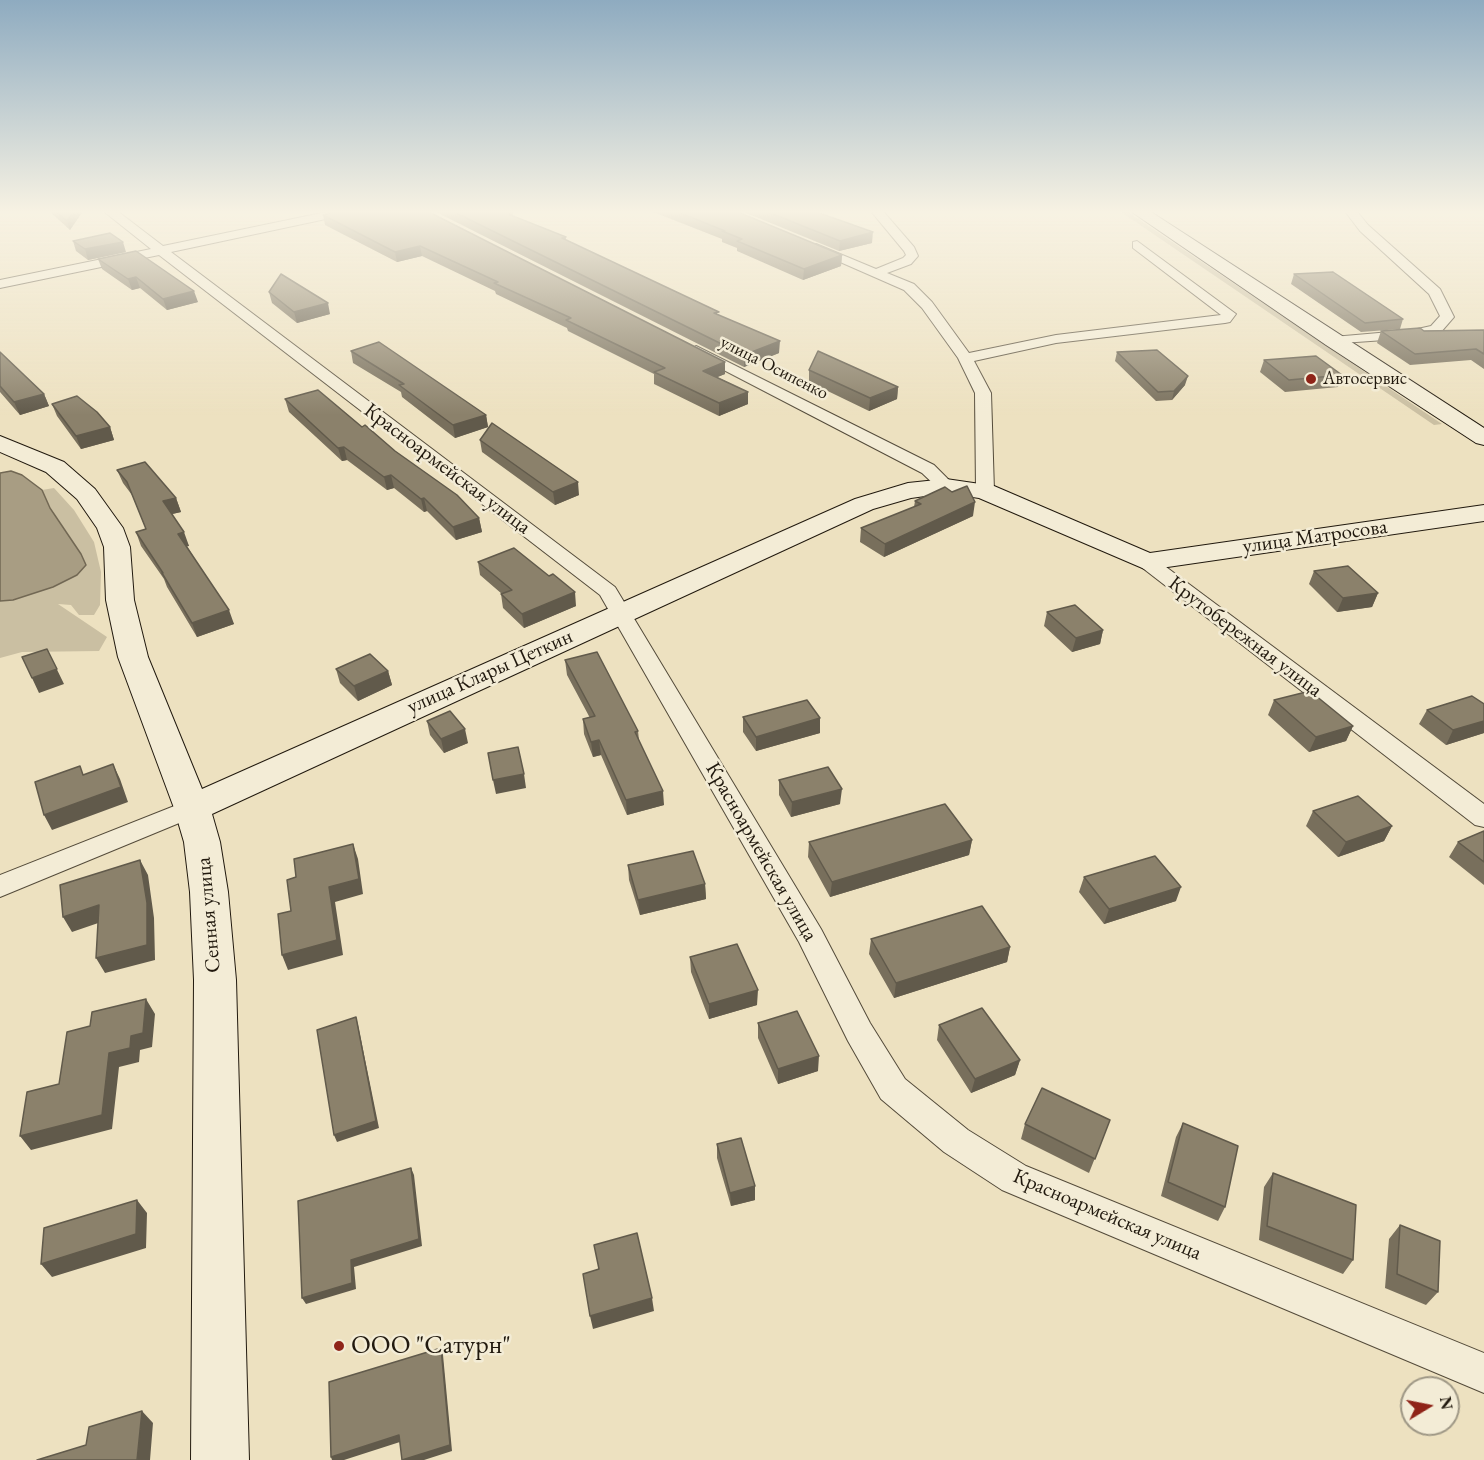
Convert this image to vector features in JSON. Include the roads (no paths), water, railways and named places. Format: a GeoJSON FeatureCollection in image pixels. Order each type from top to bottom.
{"type":"FeatureCollection","features":[{"type":"Feature","properties":{"kind":"street"},"geometry":{"type":"LineString","coordinates":[[0,284],[30,278]]}},
{"type":"Feature","properties":{"kind":"street","name":"Красноармейская улица"},"geometry":{"type":"LineString","coordinates":[[195,278],[608,591],[811,937],[859,1032],[893,1089],[956,1140],[1014,1178],[1484,1373]]}},
{"type":"Feature","properties":{"kind":"street"},"geometry":{"type":"LineString","coordinates":[[889,278],[909,287],[927,305],[965,358],[983,393],[985,491]]}},
{"type":"Feature","properties":{"kind":"street"},"geometry":{"type":"LineString","coordinates":[[965,358],[1056,339],[1225,319],[1229,314],[1181,278]]}},
{"type":"Feature","properties":{"kind":"street"},"geometry":{"type":"LineString","coordinates":[[1239,278],[1484,438]]}},
{"type":"Feature","properties":{"kind":"street"},"geometry":{"type":"LineString","coordinates":[[1333,341],[1436,329],[1447,317],[1436,292],[1420,278]]}},
{"type":"Feature","properties":{"kind":"street","name":"улица Осипенко"},"geometry":{"type":"LineString","coordinates":[[680,341],[928,469],[946,486]]}},
{"type":"Feature","properties":{"kind":"street","name":"Сенная улица"},"geometry":{"type":"LineString","coordinates":[[0,443],[55,467],[86,494],[110,528],[117,548],[120,600],[133,657],[192,808],[202,842],[209,892],[215,980],[220,1460]]}},
{"type":"Feature","properties":{"kind":"street","name":"улица Клары Цеткин"},"geometry":{"type":"LineString","coordinates":[[0,886],[192,808],[864,504],[908,491],[946,486],[985,491]]}},
{"type":"Feature","properties":{"kind":"street","name":"Крутобережная улица"},"geometry":{"type":"LineString","coordinates":[[985,491],[1147,562],[1484,818]]}},
{"type":"Feature","properties":{"kind":"street","name":"улица Матросова"},"geometry":{"type":"LineString","coordinates":[[1147,562],[1484,513]]}},
{"type":"Feature","properties":{"kind":"place","name":"Автосервис"},"geometry":{"type":"Point","coordinates":[1311,379]}},
{"type":"Feature","properties":{"kind":"place","name":"ООО \"Сатурн\""},"geometry":{"type":"Point","coordinates":[339,1346]}}]}
